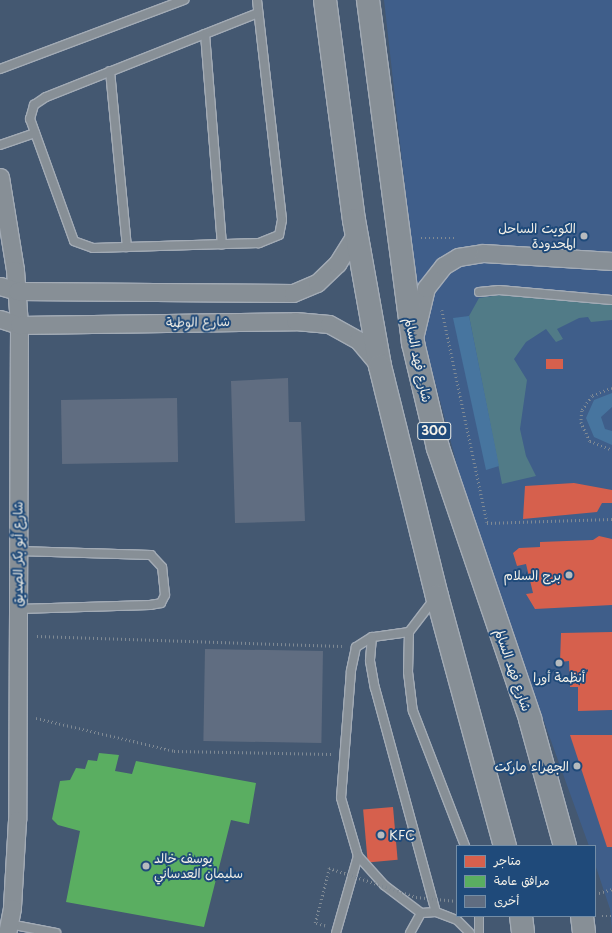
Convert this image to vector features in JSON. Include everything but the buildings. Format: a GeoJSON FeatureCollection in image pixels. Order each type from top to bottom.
{"type":"FeatureCollection","features":[{"type":"Feature","properties":{"kind":"main road","name":"300"},"geometry":{"type":"LineString","coordinates":[[325,0],[356,233],[380,366],[436,596],[505,845]]}},
{"type":"Feature","properties":{"kind":"main road","name":"شارع فهد السالم"},"geometry":{"type":"LineString","coordinates":[[368,0],[413,344],[438,448],[530,719],[565,845]]}},
{"type":"Feature","properties":{"kind":"main road"},"geometry":{"type":"LineString","coordinates":[[521,917],[523,933]]}},
{"type":"Feature","properties":{"kind":"main road"},"geometry":{"type":"LineString","coordinates":[[582,917],[584,933]]}},
{"type":"Feature","properties":{"kind":"street","name":"شارع أبو بكر الصديق"},"geometry":{"type":"LineString","coordinates":[[0,177],[17,290],[20,325],[17,820],[8,929]]}},
{"type":"Feature","properties":{"kind":"street"},"geometry":{"type":"LineString","coordinates":[[0,286],[17,290],[293,293],[317,283],[337,264],[356,233]]}},
{"type":"Feature","properties":{"kind":"street"},"geometry":{"type":"LineString","coordinates":[[413,344],[426,288],[443,266],[458,257],[484,253],[612,261]]}},
{"type":"Feature","properties":{"kind":"street","name":"شارع الوطية"},"geometry":{"type":"LineString","coordinates":[[0,319],[20,325],[295,321],[328,324],[358,340],[380,366]]}},
{"type":"Feature","properties":{"kind":"lane"},"geometry":{"type":"LineString","coordinates":[[0,69],[184,0]]}},
{"type":"Feature","properties":{"kind":"lane"},"geometry":{"type":"LineString","coordinates":[[256,0],[258,13],[282,228],[273,240],[266,242],[127,247],[86,247],[74,241],[35,133],[31,111],[39,100],[258,13]]}},
{"type":"Feature","properties":{"kind":"lane"},"geometry":{"type":"LineString","coordinates":[[205,34],[222,244]]}},
{"type":"Feature","properties":{"kind":"lane"},"geometry":{"type":"LineString","coordinates":[[110,71],[127,247]]}},
{"type":"Feature","properties":{"kind":"lane"},"geometry":{"type":"LineString","coordinates":[[0,145],[35,133]]}},
{"type":"Feature","properties":{"kind":"lane"},"geometry":{"type":"LineString","coordinates":[[479,292],[499,290],[612,300]]}},
{"type":"Feature","properties":{"kind":"lane"},"geometry":{"type":"LineString","coordinates":[[18,551],[151,555],[162,567],[165,595],[160,603],[150,605],[18,609]]}},
{"type":"Feature","properties":{"kind":"lane"},"geometry":{"type":"LineString","coordinates":[[436,596],[409,632],[408,672],[413,711],[465,845]]}},
{"type":"Feature","properties":{"kind":"lane"},"geometry":{"type":"LineString","coordinates":[[409,632],[372,637],[356,647],[341,798],[358,856],[384,885],[421,912],[436,912],[457,920],[470,933]]}},
{"type":"Feature","properties":{"kind":"lane"},"geometry":{"type":"LineString","coordinates":[[372,637],[370,661],[375,688],[436,912]]}},
{"type":"Feature","properties":{"kind":"lane"},"geometry":{"type":"LineString","coordinates":[[336,933],[358,856]]}},
{"type":"Feature","properties":{"kind":"lane"},"geometry":{"type":"LineString","coordinates":[[410,933],[421,912]]}},
{"type":"Feature","properties":{"kind":"lane"},"geometry":{"type":"LineString","coordinates":[[479,917],[479,933]]}},
{"type":"Feature","properties":{"kind":"lane"},"geometry":{"type":"LineString","coordinates":[[8,929],[56,933]]}},
{"type":"Feature","properties":{"kind":"path"},"geometry":{"type":"LineString","coordinates":[[443,303],[442,321],[487,523]]}},
{"type":"Feature","properties":{"kind":"path"},"geometry":{"type":"LineString","coordinates":[[612,388],[592,396],[582,411],[581,422],[590,441],[612,450]]}},
{"type":"Feature","properties":{"kind":"path"},"geometry":{"type":"LineString","coordinates":[[463,524],[612,519]]}},
{"type":"Feature","properties":{"kind":"path"},"geometry":{"type":"LineString","coordinates":[[18,635],[356,647]]}},
{"type":"Feature","properties":{"kind":"path"},"geometry":{"type":"LineString","coordinates":[[18,713],[174,751],[345,755]]}},
{"type":"Feature","properties":{"kind":"path"},"geometry":{"type":"LineString","coordinates":[[315,923],[329,868],[416,897],[456,901]]}},
{"type":"Feature","properties":{"kind":"path"},"geometry":{"type":"LineString","coordinates":[[596,894],[612,889]]}},
{"type":"Feature","properties":{"kind":"shaded area"},"geometry":{"type":"Polygon","coordinates":[[[384,0],[612,0],[612,930],[610,909],[596,867],[596,845],[589,845],[503,608],[465,496],[427,351],[414,268],[384,0]]]}},
{"type":"Feature","properties":{"kind":"shaded area"},"geometry":{"type":"Polygon","coordinates":[[[469,316],[499,466],[486,470],[453,318],[469,316]]]}},
{"type":"Feature","properties":{"kind":"shaded area"},"geometry":{"type":"Polygon","coordinates":[[[612,393],[612,407],[601,417],[605,429],[612,431],[612,445],[594,437],[586,418],[594,400],[612,393]]]}},
{"type":"Feature","properties":{"kind":"green space"},"geometry":{"type":"Polygon","coordinates":[[[500,295],[612,305],[612,320],[591,322],[588,317],[579,318],[557,329],[563,339],[556,342],[546,329],[526,342],[514,359],[527,380],[520,429],[526,456],[536,476],[502,484],[469,316],[479,298],[500,295]]]}},
{"type":"Feature","properties":{"kind":"place","name":"الكويت الساحل المحدودة"},"geometry":{"type":"Point","coordinates":[584,236]}},
{"type":"Feature","properties":{"kind":"place","name":"برج السلام"},"geometry":{"type":"Point","coordinates":[569,575]}},
{"type":"Feature","properties":{"kind":"place","name":"أنظمة أورا"},"geometry":{"type":"Point","coordinates":[559,663]}},
{"type":"Feature","properties":{"kind":"place","name":"الجهراء ماركت"},"geometry":{"type":"Point","coordinates":[577,766]}},
{"type":"Feature","properties":{"kind":"place","name":"KFC"},"geometry":{"type":"Point","coordinates":[381,835]}},
{"type":"Feature","properties":{"kind":"place","name":"يوسف خالد سليمان العدساني"},"geometry":{"type":"Point","coordinates":[146,866]}}]}
